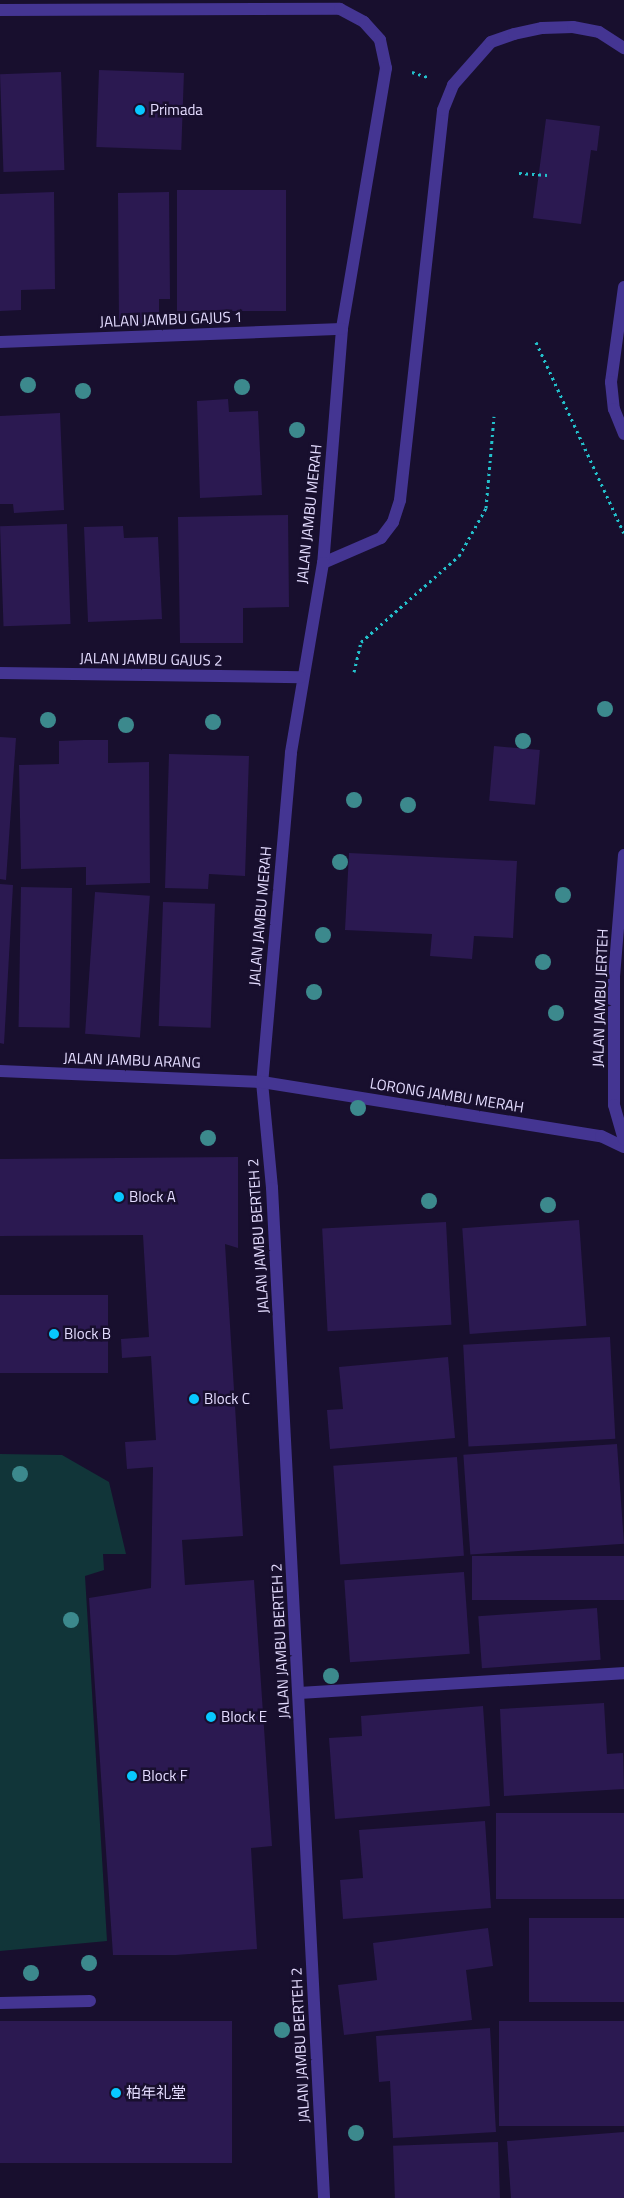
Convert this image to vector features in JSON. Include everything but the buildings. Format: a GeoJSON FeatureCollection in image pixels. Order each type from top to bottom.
{"type":"FeatureCollection","features":[{"type":"Feature","properties":{"kind":"street","name":"JALAN JAMBU MERAH"},"geometry":{"type":"LineString","coordinates":[[0,10],[340,9],[364,22],[380,40],[386,68],[342,330],[322,563],[301,677],[291,753],[262,1082]]}},
{"type":"Feature","properties":{"kind":"street"},"geometry":{"type":"LineString","coordinates":[[322,563],[381,538],[393,522],[400,500],[443,110],[454,85],[491,42],[514,34],[542,28],[573,27],[599,32],[624,48]]}},
{"type":"Feature","properties":{"kind":"street"},"geometry":{"type":"LineString","coordinates":[[624,287],[611,382],[614,410],[624,434]]}},
{"type":"Feature","properties":{"kind":"street","name":"JALAN JAMBU GAJUS 1"},"geometry":{"type":"LineString","coordinates":[[0,342],[342,330]]}},
{"type":"Feature","properties":{"kind":"street","name":"JALAN JAMBU GAJUS 2"},"geometry":{"type":"LineString","coordinates":[[0,674],[301,677]]}},
{"type":"Feature","properties":{"kind":"street","name":"JALAN JAMBU JERTEH"},"geometry":{"type":"LineString","coordinates":[[624,855],[614,977],[614,1105],[624,1140]]}},
{"type":"Feature","properties":{"kind":"street","name":"JALAN JAMBU ARANG"},"geometry":{"type":"LineString","coordinates":[[0,1071],[262,1082]]}},
{"type":"Feature","properties":{"kind":"street","name":"LORONG JAMBU MERAH"},"geometry":{"type":"LineString","coordinates":[[262,1082],[601,1136],[624,1147]]}},
{"type":"Feature","properties":{"kind":"street","name":"JALAN JAMBU BERTEH 2"},"geometry":{"type":"LineString","coordinates":[[262,1082],[272,1188],[324,2198]]}},
{"type":"Feature","properties":{"kind":"street"},"geometry":{"type":"LineString","coordinates":[[299,1693],[624,1673]]}},
{"type":"Feature","properties":{"kind":"street"},"geometry":{"type":"LineString","coordinates":[[0,2003],[90,2001]]}},
{"type":"Feature","properties":{"kind":"path"},"geometry":{"type":"LineString","coordinates":[[519,173],[551,175]]}},
{"type":"Feature","properties":{"kind":"path"},"geometry":{"type":"LineString","coordinates":[[536,342],[624,533]]}},
{"type":"Feature","properties":{"kind":"path"},"geometry":{"type":"LineString","coordinates":[[354,672],[361,642],[458,556],[486,508],[494,416]]}},
{"type":"Feature","properties":{"kind":"green space"},"geometry":{"type":"Polygon","coordinates":[[[0,1454],[62,1455],[109,1482],[126,1554],[103,1554],[104,1570],[85,1576],[107,1941],[0,1951],[0,1454]]]}},
{"type":"Feature","properties":{"kind":"place","name":"Primada"},"geometry":{"type":"Point","coordinates":[140,110]}},
{"type":"Feature","properties":{"kind":"place","name":"Block A"},"geometry":{"type":"Point","coordinates":[119,1197]}},
{"type":"Feature","properties":{"kind":"place","name":"Block B"},"geometry":{"type":"Point","coordinates":[54,1334]}},
{"type":"Feature","properties":{"kind":"place","name":"Block C"},"geometry":{"type":"Point","coordinates":[194,1399]}},
{"type":"Feature","properties":{"kind":"place","name":"Block E"},"geometry":{"type":"Point","coordinates":[211,1717]}},
{"type":"Feature","properties":{"kind":"place","name":"Block F"},"geometry":{"type":"Point","coordinates":[132,1776]}},
{"type":"Feature","properties":{"kind":"place","name":"柏年礼堂"},"geometry":{"type":"Point","coordinates":[116,2093]}}]}
